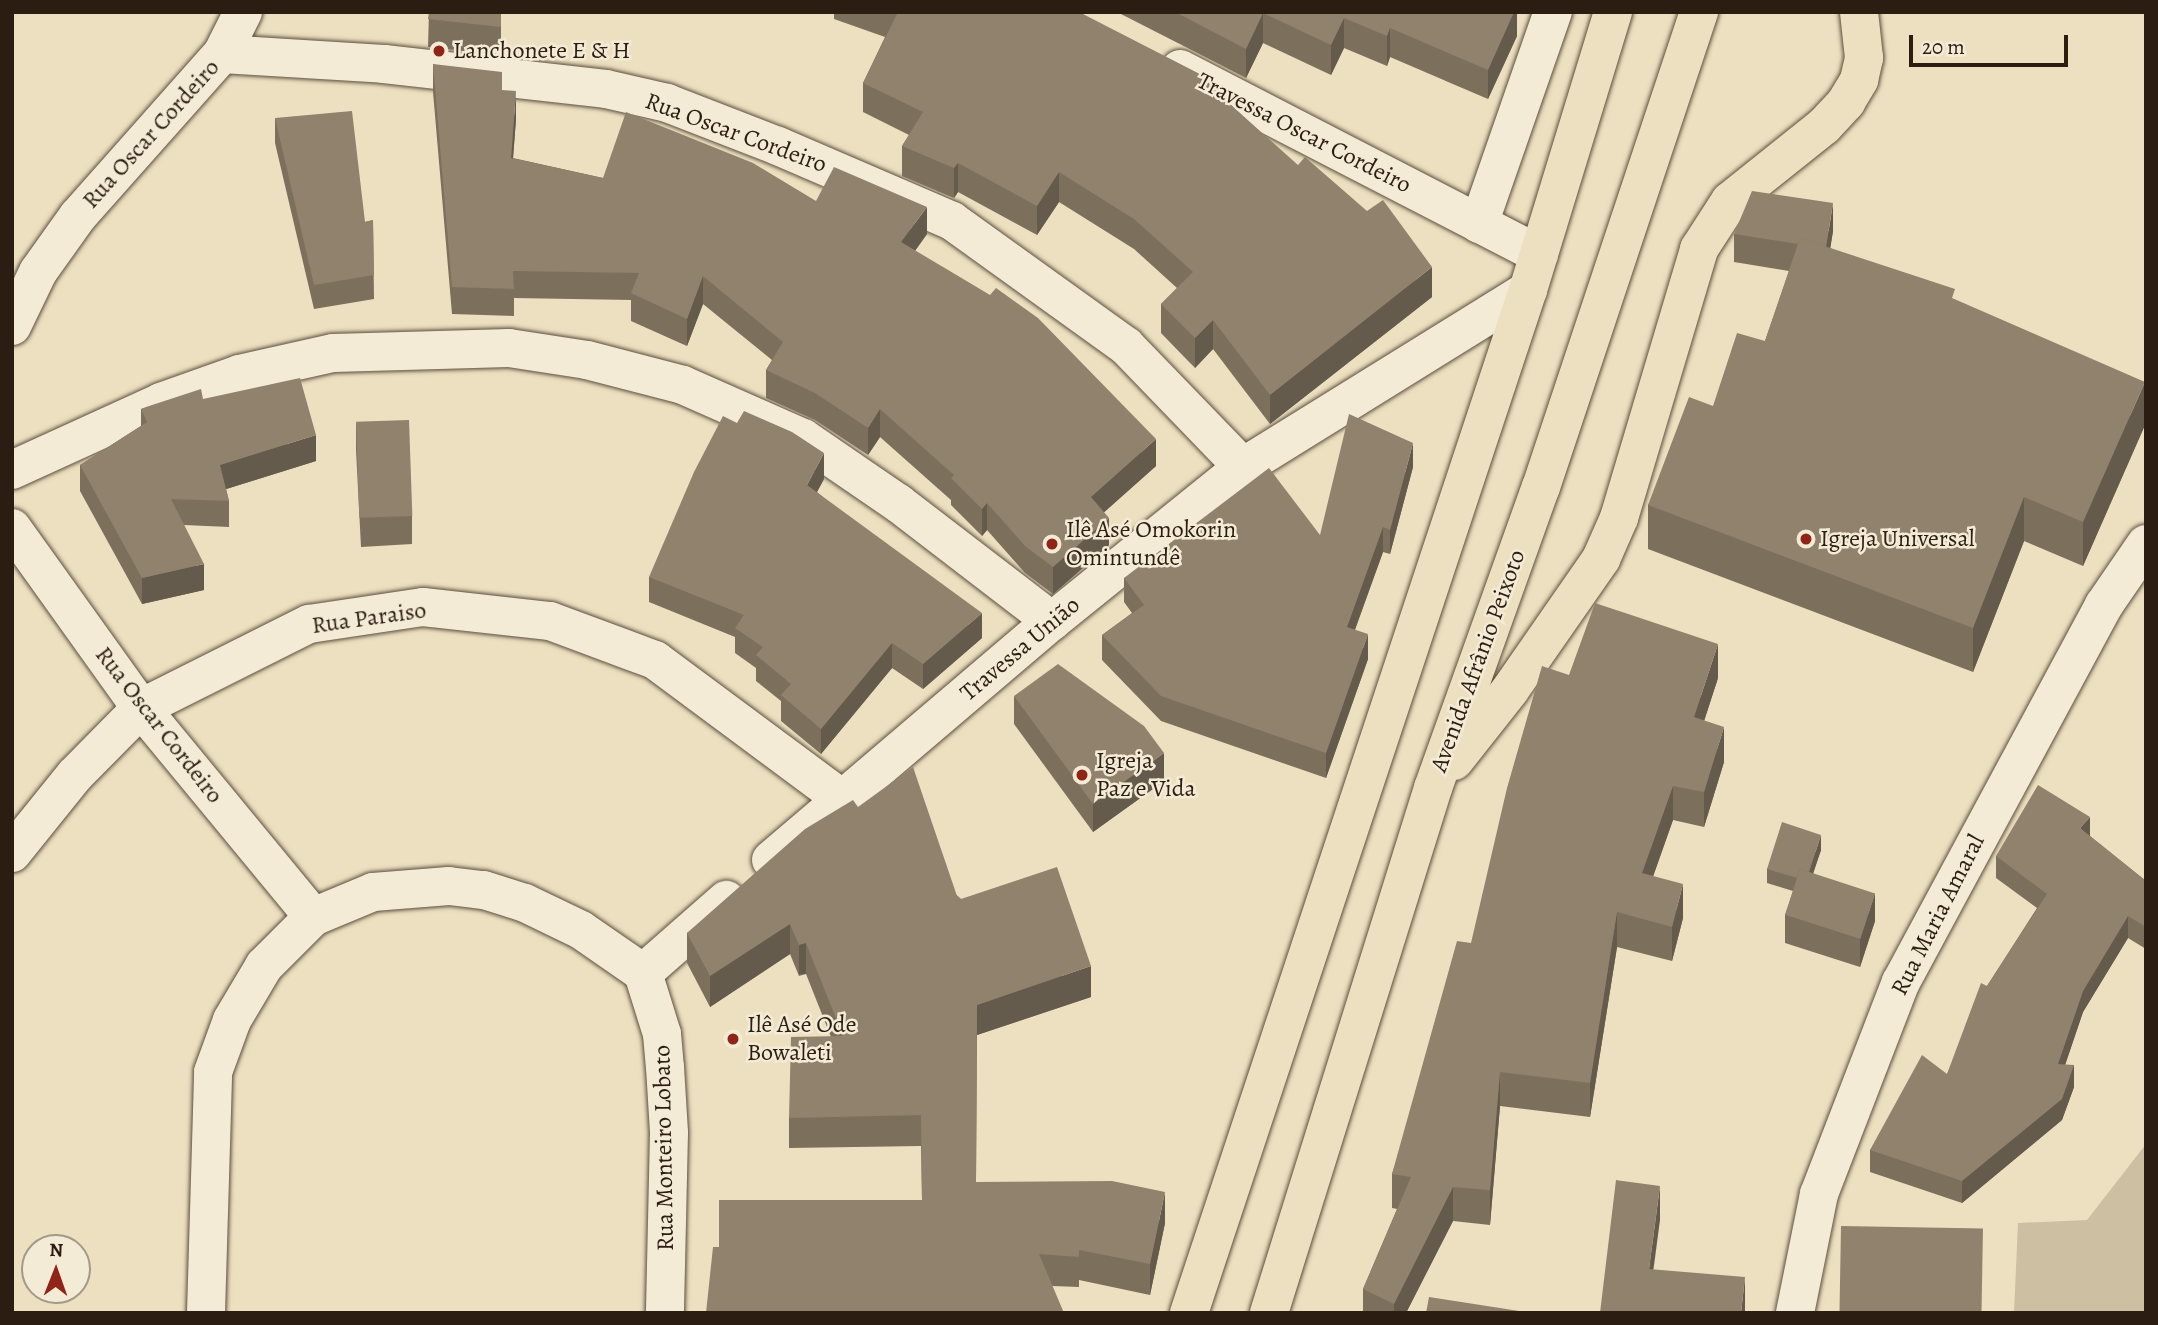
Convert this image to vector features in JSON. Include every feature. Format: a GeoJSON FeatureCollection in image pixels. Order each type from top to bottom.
{"type":"FeatureCollection","features":[{"type":"Feature","properties":{"kind":"main road"},"geometry":{"type":"LineString","coordinates":[[1189,1313],[1528,290],[1613,12]]}},
{"type":"Feature","properties":{"kind":"main road","name":"Avenida Afrânio Peixoto"},"geometry":{"type":"LineString","coordinates":[[1269,1313],[1433,788],[1541,487],[1699,12]]}},
{"type":"Feature","properties":{"kind":"main road"},"geometry":{"type":"LineString","coordinates":[[1433,788],[1510,690],[1601,559],[1619,518],[1699,248],[1730,201],[1824,127],[1846,102],[1859,80],[1864,58],[1859,12]]}},
{"type":"Feature","properties":{"kind":"street"},"geometry":{"type":"LineString","coordinates":[[222,54],[243,12]]}},
{"type":"Feature","properties":{"kind":"street"},"geometry":{"type":"LineString","coordinates":[[1479,223],[1553,12]]}},
{"type":"Feature","properties":{"kind":"street","name":"Travessa Oscar Cordeiro"},"geometry":{"type":"LineString","coordinates":[[1144,51],[1539,254]]}},
{"type":"Feature","properties":{"kind":"street","name":"Rua Oscar Cordeiro"},"geometry":{"type":"LineString","coordinates":[[12,326],[38,272],[78,216],[222,54],[384,64],[606,89],[667,103],[790,151],[952,221],[1126,346],[1243,467]]}},
{"type":"Feature","properties":{"kind":"street","name":"Travessa União"},"geometry":{"type":"LineString","coordinates":[[643,973],[841,798],[1052,621],[1243,467],[1528,290]]}},
{"type":"Feature","properties":{"kind":"street"},"geometry":{"type":"LineString","coordinates":[[12,470],[161,402],[239,374],[333,353],[509,348],[587,360],[683,385],[753,413],[803,438],[898,503],[1052,621]]}},
{"type":"Feature","properties":{"kind":"street","name":"Rua Oscar Cordeiro"},"geometry":{"type":"LineString","coordinates":[[12,528],[141,708],[313,917]]}},
{"type":"Feature","properties":{"kind":"street","name":"Rua Maria Amaral"},"geometry":{"type":"LineString","coordinates":[[1795,1313],[1819,1194],[1901,982],[2104,605],[2146,544]]}},
{"type":"Feature","properties":{"kind":"street","name":"Rua Paraiso"},"geometry":{"type":"LineString","coordinates":[[12,853],[75,775],[141,708],[309,624],[423,607],[550,621],[655,660],[841,798]]}},
{"type":"Feature","properties":{"kind":"street"},"geometry":{"type":"LineString","coordinates":[[206,1313],[213,1072],[232,1020],[264,966],[313,917],[373,892],[449,886],[484,890],[582,930],[643,973]]}},
{"type":"Feature","properties":{"kind":"street","name":"Rua Monteiro Lobato"},"geometry":{"type":"LineString","coordinates":[[643,973],[662,1034],[666,1080],[665,1313]]}},
{"type":"Feature","properties":{"kind":"shaded area"},"geometry":{"type":"Polygon","coordinates":[[[2146,1144],[2146,1313],[2014,1313],[2018,1223],[2087,1220],[2146,1144]]]}},
{"type":"Feature","properties":{"kind":"building"},"geometry":{"type":"Polygon","coordinates":[[[429,12],[501,12],[501,27],[428,19],[429,12]]]}},
{"type":"Feature","properties":{"kind":"building"},"geometry":{"type":"Polygon","coordinates":[[[898,12],[1079,12],[1227,88],[1222,97],[1298,165],[1305,157],[1367,211],[1383,200],[1432,267],[1270,395],[1213,320],[1195,338],[1161,304],[1193,272],[1134,219],[1059,172],[1037,206],[958,163],[954,168],[902,146],[923,112],[863,83],[898,12]]]}},
{"type":"Feature","properties":{"kind":"building"},"geometry":{"type":"Polygon","coordinates":[[[1175,12],[1514,12],[1488,70],[1390,28],[1387,36],[1344,18],[1331,45],[1263,13],[1246,49],[1175,12]]]}},
{"type":"Feature","properties":{"kind":"building"},"geometry":{"type":"Polygon","coordinates":[[[433,64],[502,72],[502,90],[516,91],[511,158],[603,178],[626,112],[753,163],[816,201],[834,167],[927,207],[901,242],[990,295],[996,288],[1038,318],[1156,439],[1091,497],[1109,518],[1053,567],[1025,546],[987,503],[982,509],[951,478],[954,475],[880,409],[868,428],[815,393],[766,370],[783,342],[703,276],[687,319],[631,293],[639,273],[513,271],[514,289],[452,287],[433,64]]]}},
{"type":"Feature","properties":{"kind":"building"},"geometry":{"type":"Polygon","coordinates":[[[352,111],[365,222],[373,220],[374,275],[314,285],[275,118],[352,111]]]}},
{"type":"Feature","properties":{"kind":"building"},"geometry":{"type":"Polygon","coordinates":[[[1752,191],[1833,203],[1826,247],[1800,238],[1798,244],[1734,234],[1752,191]]]}},
{"type":"Feature","properties":{"kind":"building"},"geometry":{"type":"Polygon","coordinates":[[[1800,238],[1955,289],[1952,298],[2145,382],[2083,522],[2024,497],[1973,628],[1648,505],[1689,397],[1713,406],[1737,333],[1765,341],[1800,238]]]}},
{"type":"Feature","properties":{"kind":"building"},"geometry":{"type":"Polygon","coordinates":[[[300,378],[316,435],[220,465],[229,501],[171,499],[204,564],[142,578],[80,465],[147,422],[141,409],[146,407],[201,389],[203,399],[300,378]]]}},
{"type":"Feature","properties":{"kind":"building"},"geometry":{"type":"Polygon","coordinates":[[[744,411],[792,432],[824,453],[807,485],[982,613],[923,664],[892,643],[821,729],[781,695],[791,684],[756,655],[763,647],[735,628],[744,615],[649,577],[694,472],[723,416],[737,423],[744,411]]]}},
{"type":"Feature","properties":{"kind":"building"},"geometry":{"type":"Polygon","coordinates":[[[1349,414],[1413,443],[1390,530],[1383,527],[1347,627],[1368,634],[1326,753],[1161,696],[1102,635],[1144,605],[1124,578],[1269,468],[1320,535],[1349,414]]]}},
{"type":"Feature","properties":{"kind":"building"},"geometry":{"type":"Polygon","coordinates":[[[409,420],[412,516],[359,518],[356,422],[409,420]]]}},
{"type":"Feature","properties":{"kind":"building"},"geometry":{"type":"Polygon","coordinates":[[[1595,603],[1718,644],[1694,717],[1724,727],[1704,792],[1673,786],[1642,873],[1683,884],[1672,927],[1617,912],[1590,1083],[1500,1072],[1490,1190],[1453,1187],[1394,1304],[1363,1289],[1411,1177],[1392,1174],[1457,941],[1471,943],[1507,788],[1542,666],[1569,675],[1595,603]]]}},
{"type":"Feature","properties":{"kind":"building"},"geometry":{"type":"Polygon","coordinates":[[[1058,664],[1144,726],[1164,753],[1093,804],[1014,696],[1058,664]]]}},
{"type":"Feature","properties":{"kind":"building"},"geometry":{"type":"Polygon","coordinates":[[[913,767],[957,896],[961,899],[1057,867],[1091,966],[977,1005],[976,1182],[1112,1181],[1165,1192],[1150,1264],[1079,1250],[1079,1257],[1039,1254],[1064,1313],[706,1313],[713,1247],[719,1247],[719,1200],[922,1200],[921,1115],[789,1118],[791,1037],[843,1036],[806,943],[799,945],[790,924],[710,976],[687,933],[805,829],[853,800],[858,807],[913,767]]]}},
{"type":"Feature","properties":{"kind":"building"},"geometry":{"type":"Polygon","coordinates":[[[2038,785],[2090,817],[2080,828],[2146,881],[2146,927],[2128,916],[2083,991],[2058,1064],[2074,1065],[2062,1099],[1962,1181],[1870,1150],[1922,1055],[1947,1074],[1981,983],[1987,986],[2047,894],[1996,856],[2038,785]]]}},
{"type":"Feature","properties":{"kind":"building"},"geometry":{"type":"Polygon","coordinates":[[[1782,822],[1821,835],[1809,872],[1800,869],[1797,878],[1767,869],[1782,822]]]}},
{"type":"Feature","properties":{"kind":"building"},"geometry":{"type":"Polygon","coordinates":[[[1800,869],[1875,893],[1860,939],[1785,915],[1800,869]]]}},
{"type":"Feature","properties":{"kind":"building"},"geometry":{"type":"Polygon","coordinates":[[[1616,1180],[1660,1186],[1649,1269],[1745,1277],[1741,1313],[1600,1313],[1616,1180]]]}},
{"type":"Feature","properties":{"kind":"building"},"geometry":{"type":"Polygon","coordinates":[[[1841,1226],[1983,1228],[1982,1313],[1839,1313],[1841,1226]]]}},
{"type":"Feature","properties":{"kind":"building"},"geometry":{"type":"Polygon","coordinates":[[[1429,1297],[1532,1313],[1426,1313],[1429,1297]]]}},
{"type":"Feature","properties":{"kind":"place","name":"Lanchonete E & H"},"geometry":{"type":"Point","coordinates":[439,51]}},
{"type":"Feature","properties":{"kind":"place","name":"Igreja Universal"},"geometry":{"type":"Point","coordinates":[1806,539]}},
{"type":"Feature","properties":{"kind":"place","name":"Ilê Asé Omokorin Omintundê"},"geometry":{"type":"Point","coordinates":[1052,544]}},
{"type":"Feature","properties":{"kind":"place","name":"Igreja Paz e Vida"},"geometry":{"type":"Point","coordinates":[1082,775]}},
{"type":"Feature","properties":{"kind":"place","name":"Ilê Asé Ode Bowaleti"},"geometry":{"type":"Point","coordinates":[733,1039]}}]}
